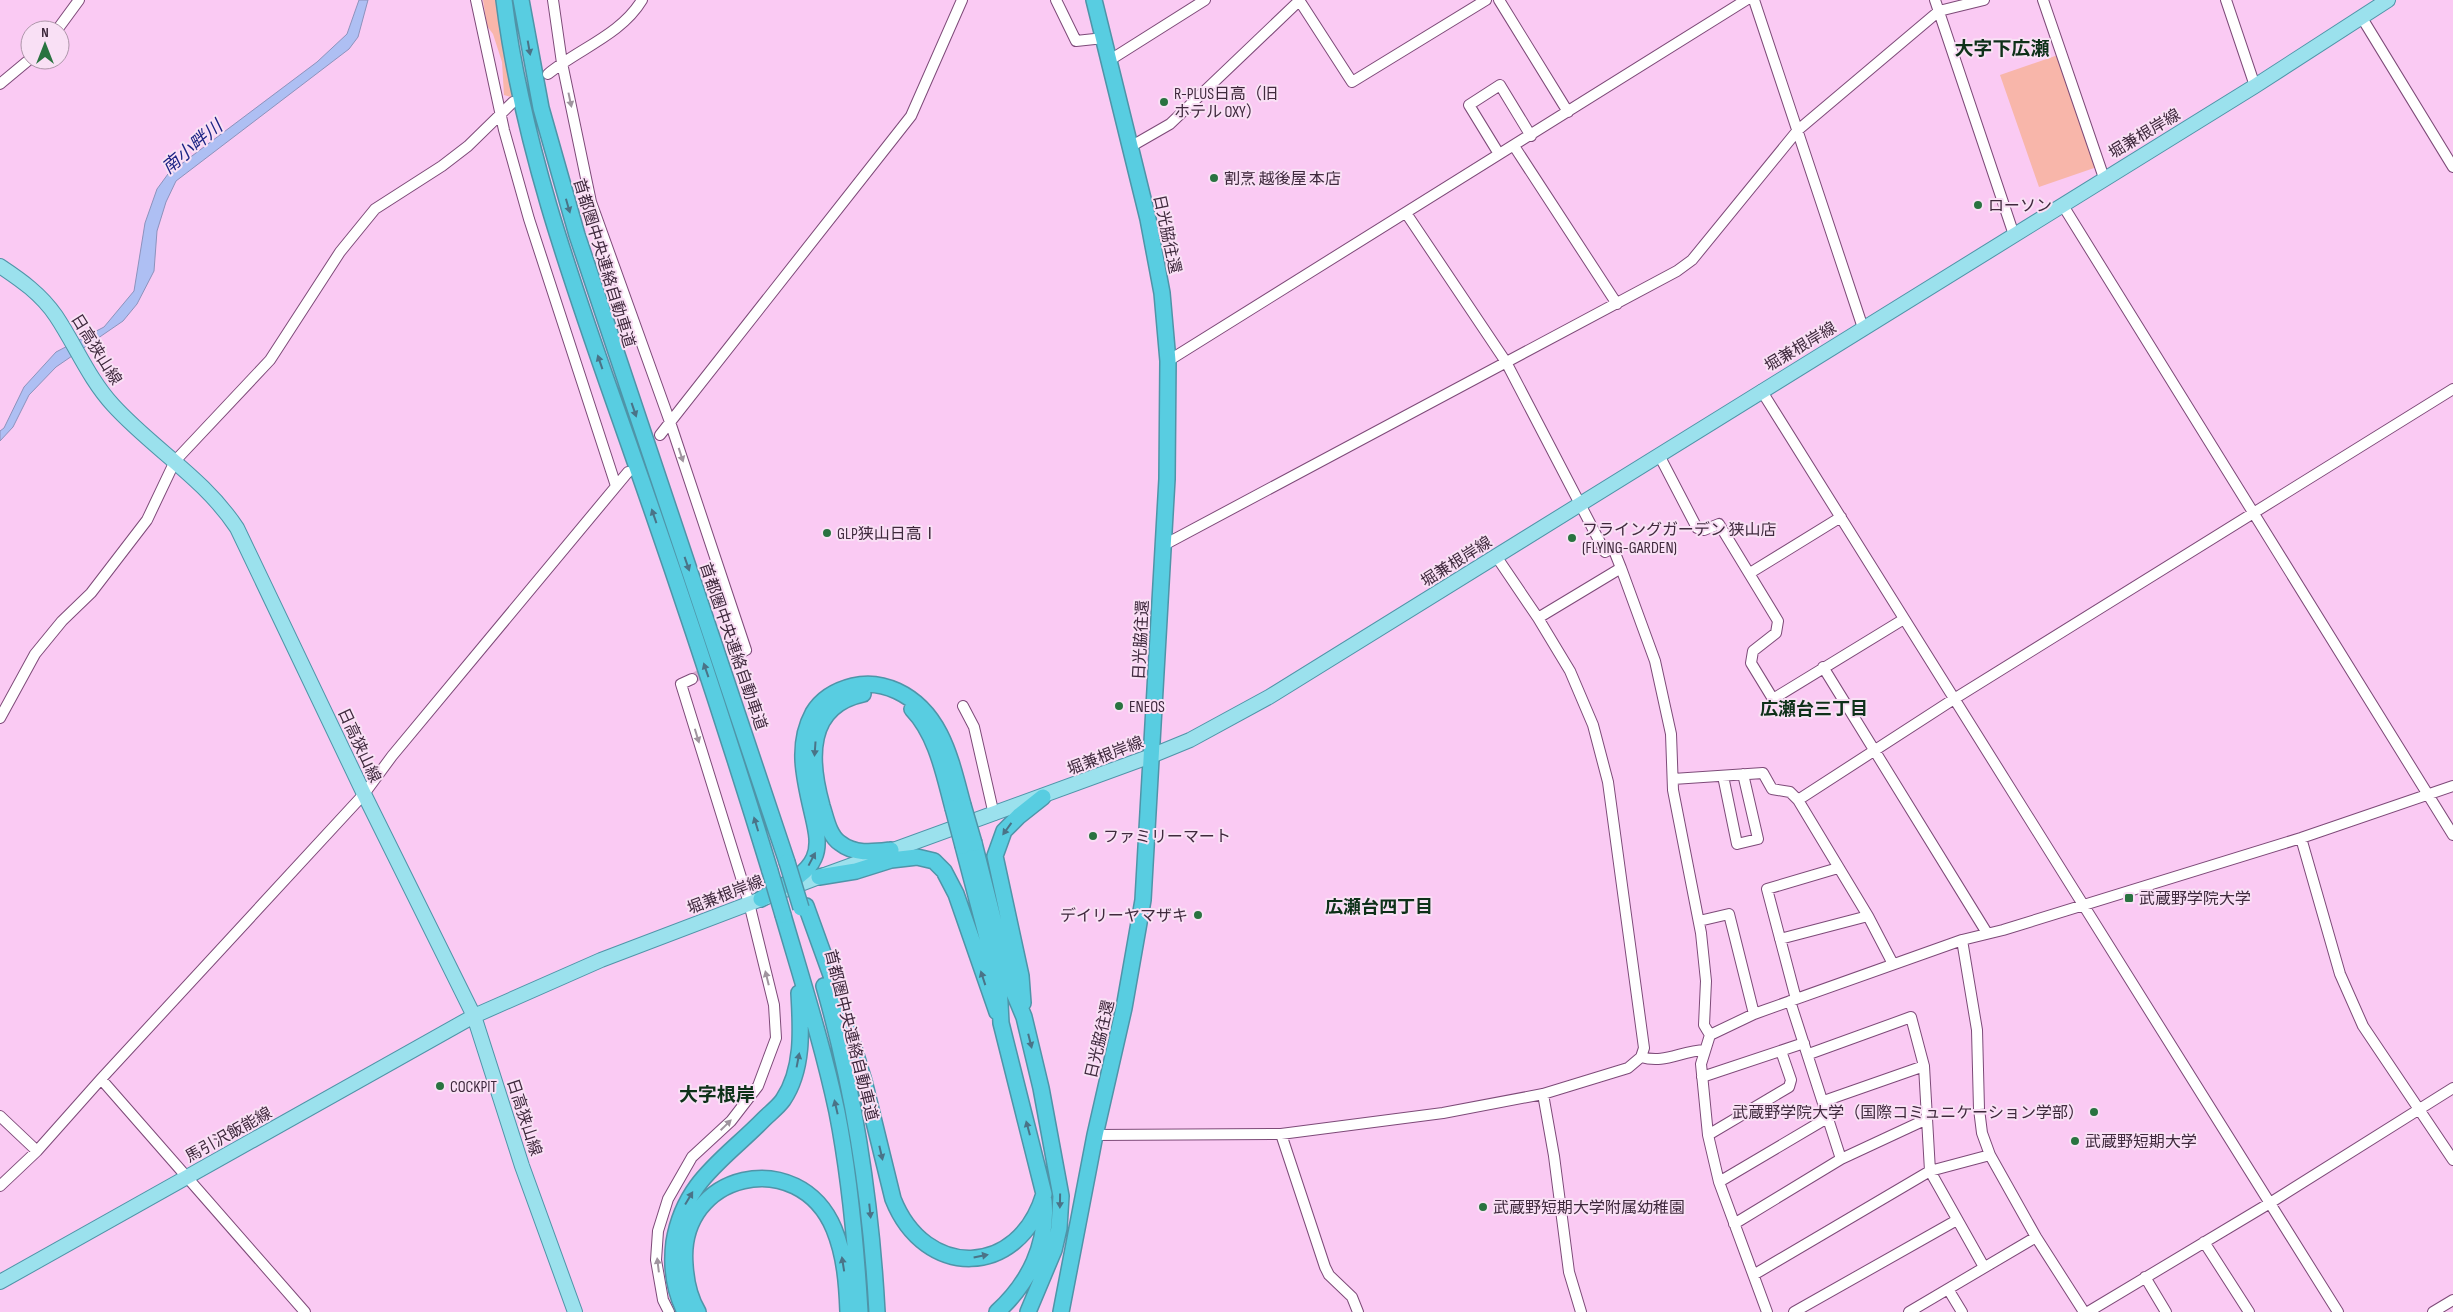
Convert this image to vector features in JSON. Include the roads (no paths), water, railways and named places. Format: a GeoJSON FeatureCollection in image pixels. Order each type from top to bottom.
{"type":"FeatureCollection","features":[{"type":"Feature","properties":{"kind":"highway","name":"首都圏中央連絡自動車道"},"geometry":{"type":"LineString","coordinates":[[504,0],[525,112],[560,239],[723,719],[798,964],[837,1113],[852,1209],[860,1312]]}},
{"type":"Feature","properties":{"kind":"highway","name":"首都圏中央連絡自動車道"},"geometry":{"type":"LineString","coordinates":[[521,0],[541,108],[577,235],[803,907],[835,1024],[854,1109],[869,1207],[877,1312]]}},
{"type":"Feature","properties":{"kind":"highway","name":"日光脇往還"},"geometry":{"type":"LineString","coordinates":[[1061,1312],[1095,1135],[1138,937],[1146,860],[1167,479],[1168,361],[1162,293],[1156,256],[1094,0]]}},
{"type":"Feature","properties":{"kind":"highway"},"geometry":{"type":"LineString","coordinates":[[755,901],[805,870],[814,858],[817,833],[803,772],[805,732],[814,712],[826,697],[844,688],[864,683],[883,685],[906,695],[922,708],[934,722],[948,748],[958,806]]}},
{"type":"Feature","properties":{"kind":"highway"},"geometry":{"type":"LineString","coordinates":[[891,850],[869,853],[853,850],[838,843],[831,832],[819,795],[814,766],[814,745],[819,727],[828,710],[849,697],[869,693],[886,695],[913,710],[940,756],[958,806],[1009,981],[1024,1017],[1042,1088],[1061,1196],[1054,1250],[1028,1312]]}},
{"type":"Feature","properties":{"kind":"highway"},"geometry":{"type":"LineString","coordinates":[[1024,1017],[1021,976],[995,856],[1004,831],[1018,816],[1043,797]]}},
{"type":"Feature","properties":{"kind":"highway"},"geometry":{"type":"LineString","coordinates":[[969,845],[999,983],[1001,1023]]}},
{"type":"Feature","properties":{"kind":"highway"},"geometry":{"type":"LineString","coordinates":[[819,877],[856,871],[891,860],[917,857],[934,861],[944,871],[956,894],[987,988],[1001,1023],[1044,1194],[1046,1222],[1036,1259],[1019,1287],[997,1312]]}},
{"type":"Feature","properties":{"kind":"highway"},"geometry":{"type":"LineString","coordinates":[[803,907],[838,998],[864,1081],[892,1199],[908,1228],[922,1243],[950,1257],[974,1258],[999,1253],[1015,1242],[1029,1228],[1038,1213],[1044,1194]]}},
{"type":"Feature","properties":{"kind":"highway"},"geometry":{"type":"LineString","coordinates":[[685,1312],[677,1297],[672,1259],[677,1224],[687,1199],[712,1168],[783,1100],[797,1065],[802,1034],[798,964]]}},
{"type":"Feature","properties":{"kind":"highway"},"geometry":{"type":"LineString","coordinates":[[698,1312],[686,1283],[683,1250],[686,1235],[696,1213],[706,1200],[720,1189],[736,1182],[755,1178],[777,1179],[795,1187],[810,1196],[822,1209],[833,1228],[842,1254],[848,1312]]}},
{"type":"Feature","properties":{"kind":"highway"},"geometry":{"type":"LineString","coordinates":[[1012,1312],[1044,1272]]}},
{"type":"Feature","properties":{"kind":"main road","name":"堀兼根岸線"},"geometry":{"type":"LineString","coordinates":[[474,1016],[600,960],[891,850],[1043,797],[1190,740],[1269,697],[1659,455],[1760,390],[2255,86],[2388,0]]}},
{"type":"Feature","properties":{"kind":"main road","name":"日高狭山線"},"geometry":{"type":"LineString","coordinates":[[0,266],[34,290],[44,301],[56,315],[101,391],[139,430],[214,498],[236,528],[364,794],[474,1016],[522,1166],[575,1312]]}},
{"type":"Feature","properties":{"kind":"main road","name":"馬引沢飯能線"},"geometry":{"type":"LineString","coordinates":[[0,1282],[474,1016]]}},
{"type":"Feature","properties":{"kind":"street"},"geometry":{"type":"LineString","coordinates":[[64,20],[79,0]]}},
{"type":"Feature","properties":{"kind":"street"},"geometry":{"type":"LineString","coordinates":[[476,0],[501,113],[529,219],[616,486]]}},
{"type":"Feature","properties":{"kind":"street"},"geometry":{"type":"LineString","coordinates":[[553,0],[562,63],[592,202],[670,422],[746,650],[736,655]]}},
{"type":"Feature","properties":{"kind":"street"},"geometry":{"type":"LineString","coordinates":[[548,74],[614,30],[642,0]]}},
{"type":"Feature","properties":{"kind":"street"},"geometry":{"type":"LineString","coordinates":[[660,435],[911,116],[962,0]]}},
{"type":"Feature","properties":{"kind":"street"},"geometry":{"type":"LineString","coordinates":[[1056,0],[1076,41],[1104,38]]}},
{"type":"Feature","properties":{"kind":"street"},"geometry":{"type":"LineString","coordinates":[[1110,60],[1206,0]]}},
{"type":"Feature","properties":{"kind":"street"},"geometry":{"type":"LineString","coordinates":[[1130,147],[1170,124],[1299,0],[1352,82],[1486,0]]}},
{"type":"Feature","properties":{"kind":"street"},"geometry":{"type":"LineString","coordinates":[[1499,0],[1568,112]]}},
{"type":"Feature","properties":{"kind":"street"},"geometry":{"type":"LineString","coordinates":[[1168,361],[1746,0]]}},
{"type":"Feature","properties":{"kind":"street"},"geometry":{"type":"LineString","coordinates":[[1754,0],[1863,328]]}},
{"type":"Feature","properties":{"kind":"street"},"geometry":{"type":"LineString","coordinates":[[1935,0],[2014,235]]}},
{"type":"Feature","properties":{"kind":"street"},"geometry":{"type":"LineString","coordinates":[[1162,546],[1677,271],[1692,260],[1798,130],[1939,11],[1984,0]]}},
{"type":"Feature","properties":{"kind":"street"},"geometry":{"type":"LineString","coordinates":[[2043,0],[2104,178]]}},
{"type":"Feature","properties":{"kind":"street"},"geometry":{"type":"LineString","coordinates":[[2226,0],[2255,86]]}},
{"type":"Feature","properties":{"kind":"street"},"geometry":{"type":"LineString","coordinates":[[2362,18],[2453,167]]}},
{"type":"Feature","properties":{"kind":"street"},"geometry":{"type":"LineString","coordinates":[[0,84],[20,67]]}},
{"type":"Feature","properties":{"kind":"street"},"geometry":{"type":"LineString","coordinates":[[1499,154],[1469,105],[1500,85],[1531,136]]}},
{"type":"Feature","properties":{"kind":"street"},"geometry":{"type":"LineString","coordinates":[[0,718],[34,654],[62,621],[91,593],[147,520],[175,461],[270,360],[340,252],[375,209],[442,166],[468,146],[513,102]]}},
{"type":"Feature","properties":{"kind":"street"},"geometry":{"type":"LineString","coordinates":[[1514,146],[1617,304]]}},
{"type":"Feature","properties":{"kind":"street"},"geometry":{"type":"LineString","coordinates":[[2062,204],[2453,835]]}},
{"type":"Feature","properties":{"kind":"street"},"geometry":{"type":"LineString","coordinates":[[1406,213],[1506,362],[1605,552],[1613,548],[1621,568],[1655,661],[1671,734],[1673,790],[1699,921],[1706,981],[1704,1024],[1710,1035]]}},
{"type":"Feature","properties":{"kind":"street"},"geometry":{"type":"LineString","coordinates":[[1798,800],[1954,699],[2453,389]]}},
{"type":"Feature","properties":{"kind":"street"},"geometry":{"type":"LineString","coordinates":[[1760,390],[2270,1204],[2335,1311]]}},
{"type":"Feature","properties":{"kind":"street"},"geometry":{"type":"LineString","coordinates":[[1659,455],[1697,528],[1704,530],[1719,524],[1778,621],[1776,632],[1753,651],[1751,663],[1773,698],[1904,619]]}},
{"type":"Feature","properties":{"kind":"street"},"geometry":{"type":"LineString","coordinates":[[0,1186],[37,1152],[101,1079],[364,794],[392,756],[628,472]]}},
{"type":"Feature","properties":{"kind":"street"},"geometry":{"type":"LineString","coordinates":[[1750,573],[1841,517]]}},
{"type":"Feature","properties":{"kind":"street"},"geometry":{"type":"LineString","coordinates":[[1095,1135],[1281,1134],[1443,1113],[1543,1094],[1628,1068],[1640,1058],[1644,1048],[1608,782],[1583,697],[1570,671],[1538,618],[1496,556]]}},
{"type":"Feature","properties":{"kind":"street"},"geometry":{"type":"LineString","coordinates":[[1538,618],[1621,568]]}},
{"type":"Feature","properties":{"kind":"street"},"geometry":{"type":"LineString","coordinates":[[1823,668],[1987,933]]}},
{"type":"Feature","properties":{"kind":"street"},"geometry":{"type":"LineString","coordinates":[[669,1312],[664,1300],[656,1260],[658,1231],[668,1200],[692,1157],[731,1122],[758,1086],[776,1038],[774,1005],[755,901],[682,684],[692,679]]}},
{"type":"Feature","properties":{"kind":"street"},"geometry":{"type":"LineString","coordinates":[[963,706],[977,736],[994,814]]}},
{"type":"Feature","properties":{"kind":"street"},"geometry":{"type":"LineString","coordinates":[[1673,779],[1763,773],[1772,789],[1790,792],[1798,800],[1868,916],[1893,964]]}},
{"type":"Feature","properties":{"kind":"street"},"geometry":{"type":"LineString","coordinates":[[1723,776],[1737,844],[1758,839],[1742,774]]}},
{"type":"Feature","properties":{"kind":"street"},"geometry":{"type":"LineString","coordinates":[[1767,1312],[1755,1274],[1719,1182],[1708,1135],[1701,1064],[1710,1035],[1754,1014],[1962,940],[2301,838],[2453,786]]}},
{"type":"Feature","properties":{"kind":"street"},"geometry":{"type":"LineString","coordinates":[[2301,838],[2340,974],[2364,1026],[2453,1160]]}},
{"type":"Feature","properties":{"kind":"street"},"geometry":{"type":"LineString","coordinates":[[1838,868],[1767,889],[1804,1043],[1841,1159]]}},
{"type":"Feature","properties":{"kind":"street"},"geometry":{"type":"LineString","coordinates":[[1699,921],[1729,914],[1754,1014]]}},
{"type":"Feature","properties":{"kind":"street"},"geometry":{"type":"LineString","coordinates":[[1780,939],[1868,916]]}},
{"type":"Feature","properties":{"kind":"street"},"geometry":{"type":"LineString","coordinates":[[1962,940],[1977,1030],[1979,1109],[1982,1133],[1990,1155],[2036,1237],[2084,1312]]}},
{"type":"Feature","properties":{"kind":"street"},"geometry":{"type":"LineString","coordinates":[[1809,1054],[1911,1017],[1924,1066],[1930,1171],[1984,1267]]}},
{"type":"Feature","properties":{"kind":"street"},"geometry":{"type":"LineString","coordinates":[[1702,1077],[1804,1043]]}},
{"type":"Feature","properties":{"kind":"street"},"geometry":{"type":"LineString","coordinates":[[1640,1058],[1655,1061],[1694,1050],[1705,1050]]}},
{"type":"Feature","properties":{"kind":"street"},"geometry":{"type":"LineString","coordinates":[[1708,1135],[1789,1086],[1791,1080],[1781,1051]]}},
{"type":"Feature","properties":{"kind":"street"},"geometry":{"type":"LineString","coordinates":[[1824,1101],[1924,1066]]}},
{"type":"Feature","properties":{"kind":"street"},"geometry":{"type":"LineString","coordinates":[[101,1079],[305,1312]]}},
{"type":"Feature","properties":{"kind":"street"},"geometry":{"type":"LineString","coordinates":[[2088,1312],[2270,1204],[2453,1088]]}},
{"type":"Feature","properties":{"kind":"street"},"geometry":{"type":"LineString","coordinates":[[1543,1094],[1554,1156],[1569,1272],[1581,1312]]}},
{"type":"Feature","properties":{"kind":"street"},"geometry":{"type":"LineString","coordinates":[[0,1116],[37,1152]]}},
{"type":"Feature","properties":{"kind":"street"},"geometry":{"type":"LineString","coordinates":[[1719,1182],[1829,1117]]}},
{"type":"Feature","properties":{"kind":"street"},"geometry":{"type":"LineString","coordinates":[[1734,1224],[1841,1159],[1927,1119]]}},
{"type":"Feature","properties":{"kind":"street"},"geometry":{"type":"LineString","coordinates":[[1281,1134],[1324,1267],[1329,1275],[1352,1297],[1358,1312]]}},
{"type":"Feature","properties":{"kind":"street"},"geometry":{"type":"LineString","coordinates":[[1755,1274],[1930,1171],[1990,1155]]}},
{"type":"Feature","properties":{"kind":"street"},"geometry":{"type":"LineString","coordinates":[[1794,1312],[1957,1220]]}},
{"type":"Feature","properties":{"kind":"street"},"geometry":{"type":"LineString","coordinates":[[1909,1312],[2036,1237]]}},
{"type":"Feature","properties":{"kind":"street"},"geometry":{"type":"LineString","coordinates":[[2204,1242],[2249,1312]]}},
{"type":"Feature","properties":{"kind":"street"},"geometry":{"type":"LineString","coordinates":[[2145,1277],[2166,1312]]}},
{"type":"Feature","properties":{"kind":"street"},"geometry":{"type":"LineString","coordinates":[[1948,1289],[1962,1312]]}},
{"type":"Feature","properties":{"kind":"street"},"geometry":{"type":"LineString","coordinates":[[2433,1312],[2453,1300]]}},
{"type":"Feature","properties":{"kind":"water"},"geometry":{"type":"Polygon","coordinates":[[[359,0],[368,0],[358,37],[349,49],[176,181],[166,202],[157,231],[154,271],[137,304],[123,321],[56,367],[29,395],[13,427],[0,441],[0,431],[4,428],[24,387],[56,352],[104,327],[134,291],[145,223],[157,189],[168,174],[317,62],[347,34],[359,0]]]}},
{"type":"Feature","properties":{"kind":"tunnel"},"geometry":{"type":"LineString","coordinates":[[692,679],[736,655]]}},
{"type":"Feature","properties":{"kind":"place","name":"R-PLUS日高（旧 ホテル OXY）"},"geometry":{"type":"Point","coordinates":[1164,102]}},
{"type":"Feature","properties":{"kind":"place","name":"割烹 越後屋 本店"},"geometry":{"type":"Point","coordinates":[1214,178]}},
{"type":"Feature","properties":{"kind":"place","name":"ローソン"},"geometry":{"type":"Point","coordinates":[1978,205]}},
{"type":"Feature","properties":{"kind":"place","name":"GLP狭山日高Ⅰ"},"geometry":{"type":"Point","coordinates":[827,533]}},
{"type":"Feature","properties":{"kind":"place","name":"フライングガーデン 狭山店 (FLYING-GARDEN)"},"geometry":{"type":"Point","coordinates":[1572,538]}},
{"type":"Feature","properties":{"kind":"place","name":"ENEOS"},"geometry":{"type":"Point","coordinates":[1119,706]}},
{"type":"Feature","properties":{"kind":"place","name":"ファミリーマート"},"geometry":{"type":"Point","coordinates":[1093,836]}},
{"type":"Feature","properties":{"kind":"place","name":"武蔵野学院大学"},"geometry":{"type":"Point","coordinates":[2129,898]}},
{"type":"Feature","properties":{"kind":"place","name":"デイリーヤマザキ"},"geometry":{"type":"Point","coordinates":[1198,915]}},
{"type":"Feature","properties":{"kind":"place","name":"COCKPIT"},"geometry":{"type":"Point","coordinates":[440,1086]}},
{"type":"Feature","properties":{"kind":"place","name":"武蔵野学院大学（国際コミュニケーション学部）"},"geometry":{"type":"Point","coordinates":[2094,1112]}},
{"type":"Feature","properties":{"kind":"place","name":"武蔵野短期大学"},"geometry":{"type":"Point","coordinates":[2075,1141]}},
{"type":"Feature","properties":{"kind":"place","name":"武蔵野短期大学附属幼稚園"},"geometry":{"type":"Point","coordinates":[1483,1207]}},
{"type":"Feature","properties":{"kind":"district","name":"大字下広瀬"},"geometry":{"type":"Point","coordinates":[2002,48]}},
{"type":"Feature","properties":{"kind":"district","name":"広瀬台三丁目"},"geometry":{"type":"Point","coordinates":[1814,709]}},
{"type":"Feature","properties":{"kind":"district","name":"広瀬台四丁目"},"geometry":{"type":"Point","coordinates":[1379,907]}},
{"type":"Feature","properties":{"kind":"district","name":"大字根岸"},"geometry":{"type":"Point","coordinates":[717,1094]}},
{"type":"Feature","properties":{"kind":"water label","name":"南小畔川"},"geometry":{"type":"Point","coordinates":[192,147]}}]}
